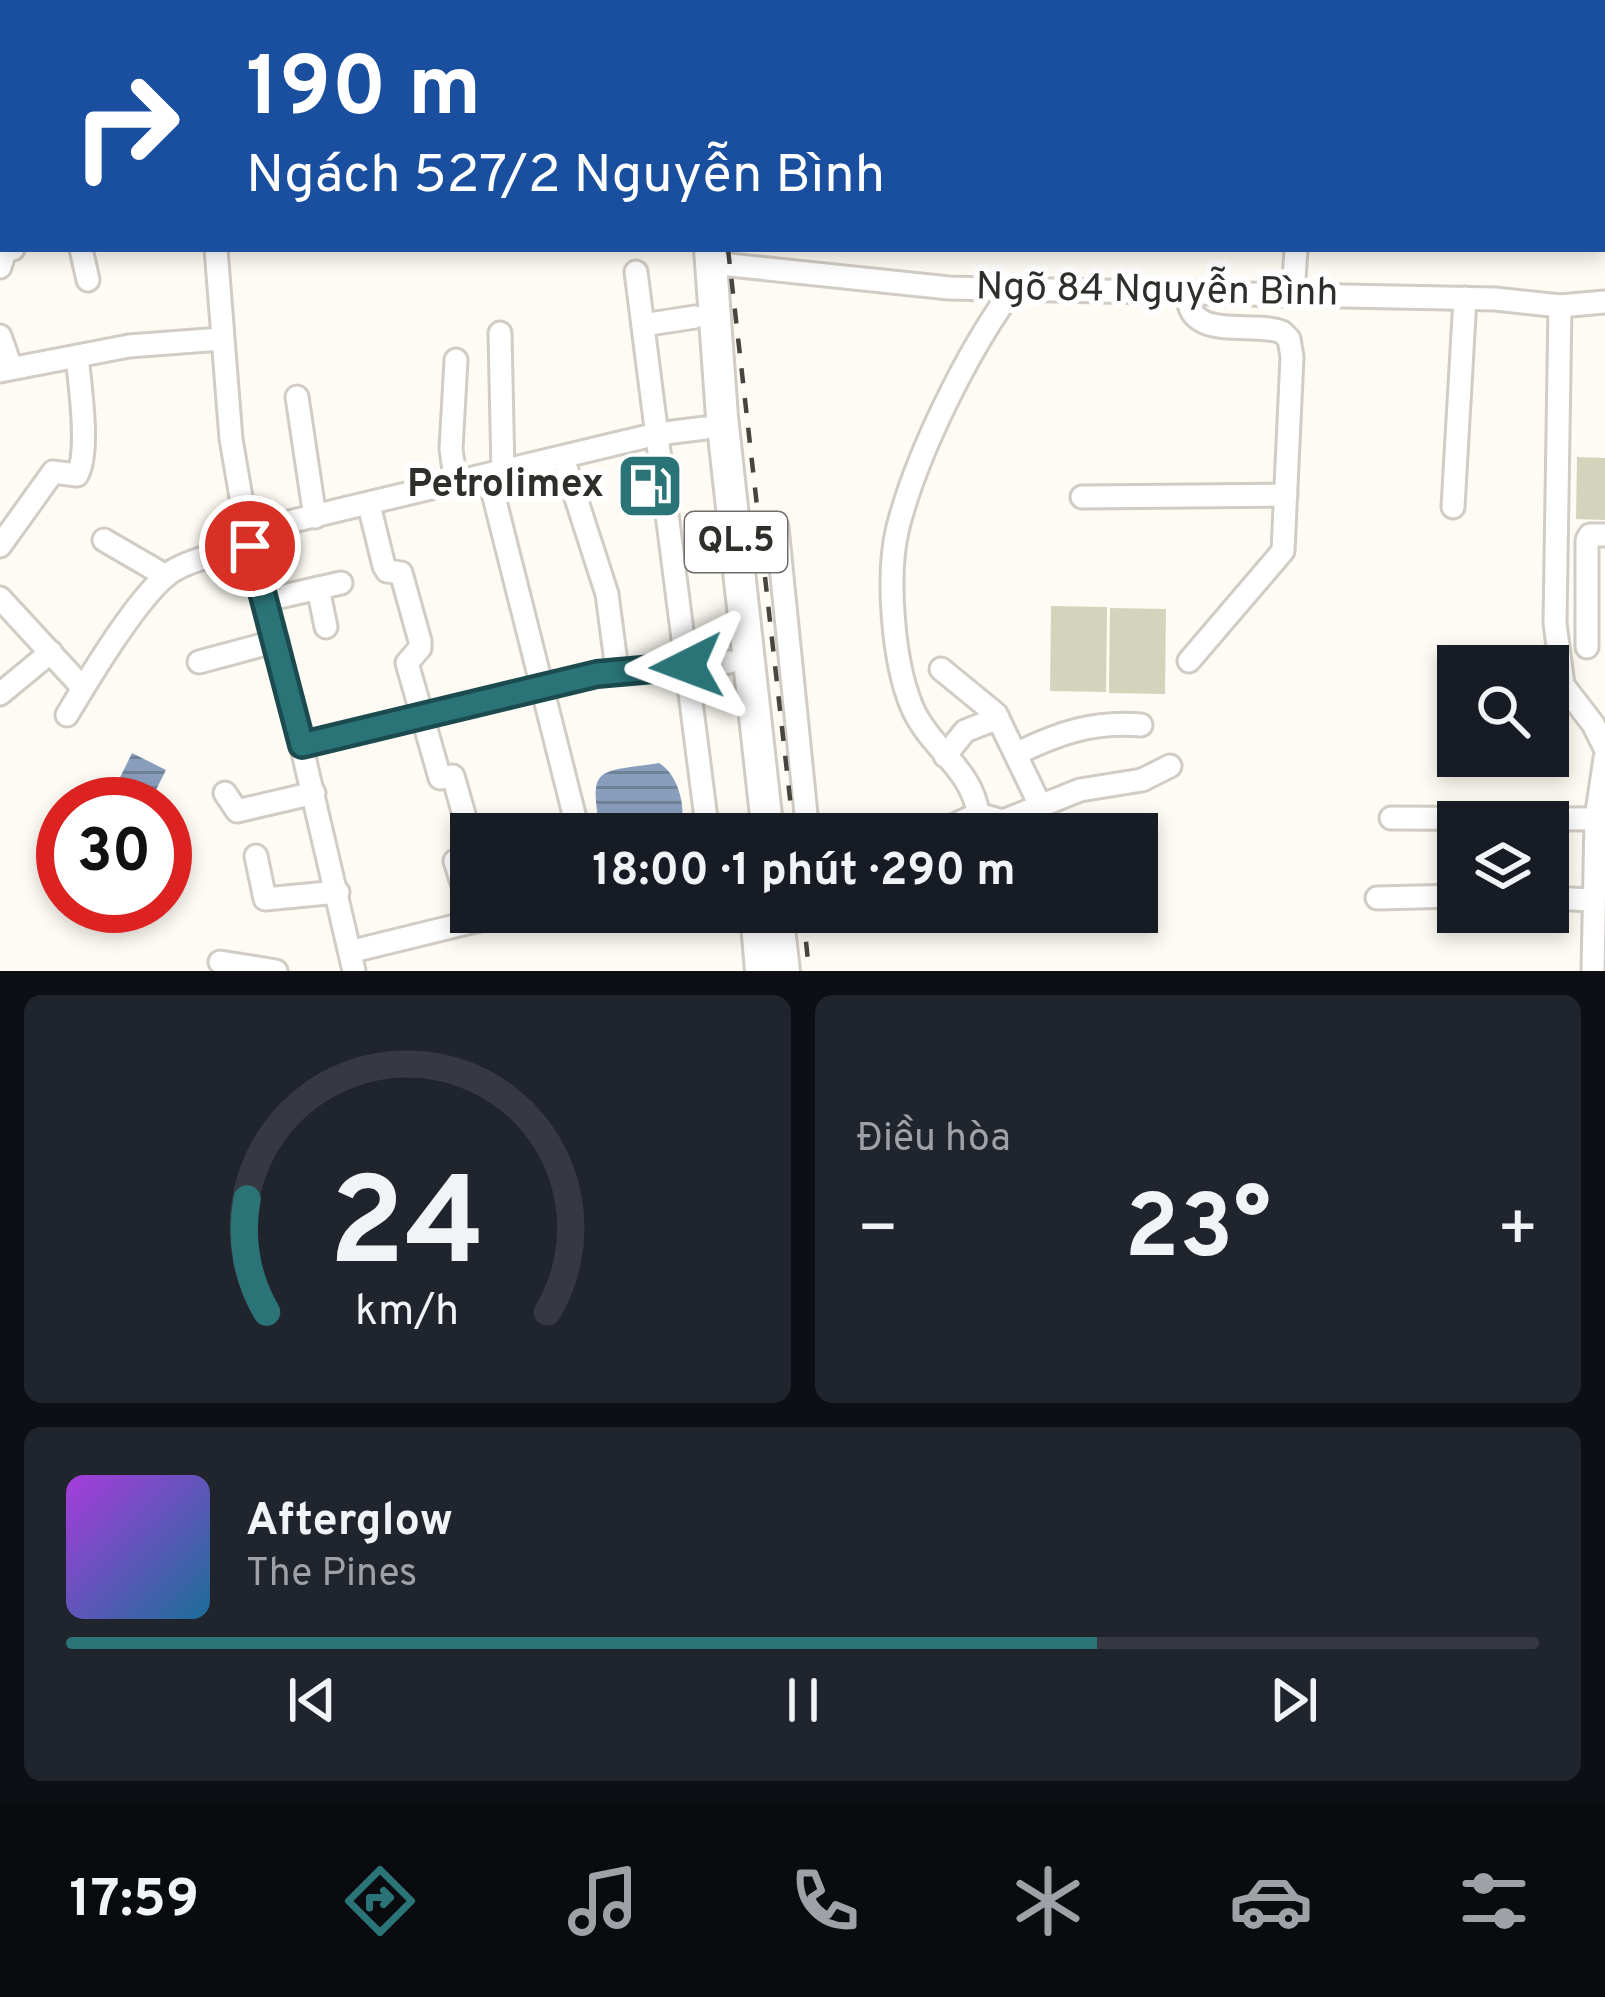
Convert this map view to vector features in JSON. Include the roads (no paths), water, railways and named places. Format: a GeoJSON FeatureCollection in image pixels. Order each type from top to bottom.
{"type":"FeatureCollection","features":[{"type":"Feature","properties":{"kind":"highway","name":"QL.5"},"geometry":{"type":"LineString","coordinates":[[704,254],[695,317],[746,813]]}},
{"type":"Feature","properties":{"kind":"highway","name":"QL.5"},"geometry":{"type":"LineString","coordinates":[[704,254],[766,813]]}},
{"type":"Feature","properties":{"kind":"highway"},"geometry":{"type":"LineString","coordinates":[[758,933],[761,971]]}},
{"type":"Feature","properties":{"kind":"highway"},"geometry":{"type":"LineString","coordinates":[[779,933],[784,971]]}},
{"type":"Feature","properties":{"kind":"street"},"geometry":{"type":"LineString","coordinates":[[82,252],[88,280]]}},
{"type":"Feature","properties":{"kind":"street"},"geometry":{"type":"LineString","coordinates":[[216,252],[231,440],[249,539],[354,961],[450,929]]}},
{"type":"Feature","properties":{"kind":"street"},"geometry":{"type":"LineString","coordinates":[[1293,295],[1296,252]]}},
{"type":"Feature","properties":{"kind":"street","name":"Ngõ 84 Nguyễn Bình"},"geometry":{"type":"LineString","coordinates":[[704,254],[927,286],[1465,298],[1560,305],[1605,302]]}},
{"type":"Feature","properties":{"kind":"street"},"geometry":{"type":"LineString","coordinates":[[636,272],[705,813]]}},
{"type":"Feature","properties":{"kind":"street"},"geometry":{"type":"LineString","coordinates":[[978,813],[976,796],[964,775],[924,730],[911,704],[899,657],[892,571],[898,527],[964,366],[1013,289]]}},
{"type":"Feature","properties":{"kind":"street"},"geometry":{"type":"LineString","coordinates":[[1188,292],[1187,309],[1198,320],[1274,329],[1289,339],[1292,357],[1280,557],[1189,662]]}},
{"type":"Feature","properties":{"kind":"street"},"geometry":{"type":"LineString","coordinates":[[1453,507],[1465,298]]}},
{"type":"Feature","properties":{"kind":"street"},"geometry":{"type":"LineString","coordinates":[[1560,305],[1557,644],[1563,685],[1605,748]]}},
{"type":"Feature","properties":{"kind":"street"},"geometry":{"type":"LineString","coordinates":[[643,325],[695,317]]}},
{"type":"Feature","properties":{"kind":"street"},"geometry":{"type":"LineString","coordinates":[[500,333],[496,475],[574,813]]}},
{"type":"Feature","properties":{"kind":"street"},"geometry":{"type":"LineString","coordinates":[[0,336],[6,369],[129,346],[221,339]]}},
{"type":"Feature","properties":{"kind":"street"},"geometry":{"type":"LineString","coordinates":[[0,546],[52,472],[76,475],[81,471],[84,452],[77,356]]}},
{"type":"Feature","properties":{"kind":"street"},"geometry":{"type":"LineString","coordinates":[[456,360],[451,449],[456,485]]}},
{"type":"Feature","properties":{"kind":"street"},"geometry":{"type":"LineString","coordinates":[[297,397],[315,517]]}},
{"type":"Feature","properties":{"kind":"street"},"geometry":{"type":"LineString","coordinates":[[67,715],[166,576],[183,566],[315,517],[657,434],[705,428]]}},
{"type":"Feature","properties":{"kind":"street"},"geometry":{"type":"LineString","coordinates":[[563,458],[607,594],[617,670]]}},
{"type":"Feature","properties":{"kind":"street"},"geometry":{"type":"LineString","coordinates":[[1082,497],[1286,495]]}},
{"type":"Feature","properties":{"kind":"street"},"geometry":{"type":"LineString","coordinates":[[369,505],[384,566],[400,573],[420,641],[407,663],[440,778],[453,776],[464,813]]}},
{"type":"Feature","properties":{"kind":"street"},"geometry":{"type":"LineString","coordinates":[[777,527],[806,813]]}},
{"type":"Feature","properties":{"kind":"street"},"geometry":{"type":"LineString","coordinates":[[1557,644],[1596,648],[1586,543],[1591,535],[1605,535]]}},
{"type":"Feature","properties":{"kind":"street"},"geometry":{"type":"LineString","coordinates":[[104,540],[166,576]]}},
{"type":"Feature","properties":{"kind":"street"},"geometry":{"type":"LineString","coordinates":[[266,600],[329,586],[326,627]]}},
{"type":"Feature","properties":{"kind":"street"},"geometry":{"type":"LineString","coordinates":[[0,598],[83,688]]}},
{"type":"Feature","properties":{"kind":"street"},"geometry":{"type":"LineString","coordinates":[[199,662],[277,640]]}},
{"type":"Feature","properties":{"kind":"street"},"geometry":{"type":"LineString","coordinates":[[0,694],[51,652]]}},
{"type":"Feature","properties":{"kind":"street"},"geometry":{"type":"LineString","coordinates":[[302,745],[617,670],[730,662]]}},
{"type":"Feature","properties":{"kind":"street"},"geometry":{"type":"LineString","coordinates":[[941,669],[998,718],[1040,805]]}},
{"type":"Feature","properties":{"kind":"street"},"geometry":{"type":"LineString","coordinates":[[945,756],[964,731],[998,718]]}},
{"type":"Feature","properties":{"kind":"street"},"geometry":{"type":"LineString","coordinates":[[1016,754],[1079,728],[1141,725]]}},
{"type":"Feature","properties":{"kind":"street"},"geometry":{"type":"LineString","coordinates":[[1593,971],[1596,819],[1605,758]]}},
{"type":"Feature","properties":{"kind":"street"},"geometry":{"type":"LineString","coordinates":[[1022,813],[1080,790],[1142,781],[1170,766]]}},
{"type":"Feature","properties":{"kind":"street"},"geometry":{"type":"LineString","coordinates":[[225,793],[237,811],[314,793]]}},
{"type":"Feature","properties":{"kind":"street"},"geometry":{"type":"LineString","coordinates":[[1391,818],[1596,819]]}},
{"type":"Feature","properties":{"kind":"street"},"geometry":{"type":"LineString","coordinates":[[256,856],[265,899],[338,892]]}},
{"type":"Feature","properties":{"kind":"street"},"geometry":{"type":"LineString","coordinates":[[1377,898],[1437,897]]}},
{"type":"Feature","properties":{"kind":"street"},"geometry":{"type":"LineString","coordinates":[[1569,899],[1593,900]]}},
{"type":"Feature","properties":{"kind":"street"},"geometry":{"type":"LineString","coordinates":[[220,962],[276,971]]}},
{"type":"Feature","properties":{"kind":"water"},"geometry":{"type":"Polygon","coordinates":[[[132,753],[166,770],[162,777],[120,777],[132,753]]]}},
{"type":"Feature","properties":{"kind":"water"},"geometry":{"type":"Polygon","coordinates":[[[659,763],[666,768],[680,795],[682,813],[598,813],[596,795],[601,776],[659,763]]]}},
{"type":"Feature","properties":{"kind":"railway"},"geometry":{"type":"LineString","coordinates":[[728,252],[792,813]]}},
{"type":"Feature","properties":{"kind":"railway"},"geometry":{"type":"LineString","coordinates":[[805,933],[809,971]]}},
{"type":"Feature","properties":{"kind":"place","name":"Petrolimex"},"geometry":{"type":"Point","coordinates":[650,486]}}]}
